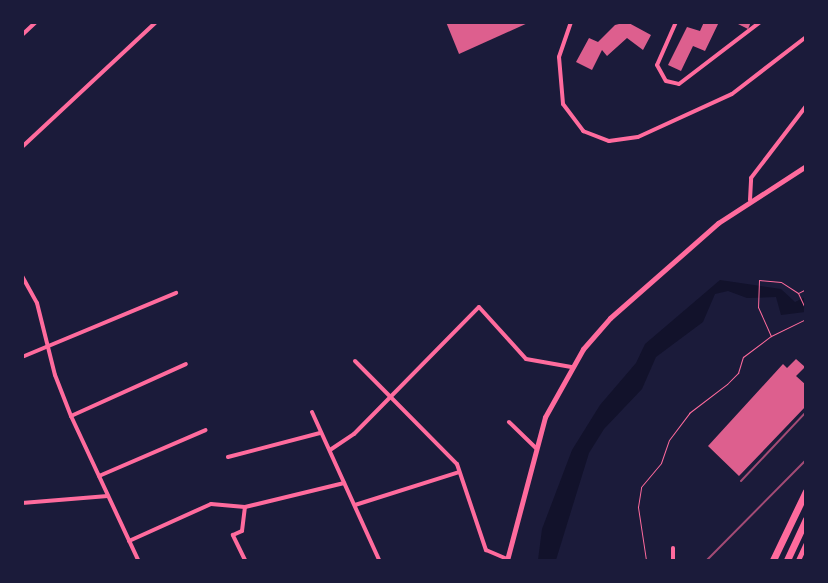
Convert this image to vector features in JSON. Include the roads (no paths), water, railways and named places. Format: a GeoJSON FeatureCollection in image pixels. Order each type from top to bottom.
{"type":"FeatureCollection","features":[{"type":"Feature","properties":{"kind":"highway"},"geometry":{"type":"LineString","coordinates":[[773,560],[806,491]]}},
{"type":"Feature","properties":{"kind":"highway"},"geometry":{"type":"LineString","coordinates":[[787,560],[806,519]]}},
{"type":"Feature","properties":{"kind":"main road"},"geometry":{"type":"LineString","coordinates":[[507,560],[548,409],[570,367],[610,318],[750,200],[806,166]]}},
{"type":"Feature","properties":{"kind":"main road"},"geometry":{"type":"LineString","coordinates":[[798,560],[804,552],[806,543]]}},
{"type":"Feature","properties":{"kind":"street"},"geometry":{"type":"LineString","coordinates":[[22,35],[36,22]]}},
{"type":"Feature","properties":{"kind":"street"},"geometry":{"type":"LineString","coordinates":[[22,147],[156,22]]}},
{"type":"Feature","properties":{"kind":"street"},"geometry":{"type":"LineString","coordinates":[[571,22],[559,57],[563,104],[584,131],[609,141],[638,137],[732,94],[806,37]]}},
{"type":"Feature","properties":{"kind":"street"},"geometry":{"type":"LineString","coordinates":[[676,22],[657,59],[658,70],[666,81],[688,82],[760,22]]}},
{"type":"Feature","properties":{"kind":"street"},"geometry":{"type":"LineString","coordinates":[[750,200],[751,178],[806,106]]}},
{"type":"Feature","properties":{"kind":"street"},"geometry":{"type":"LineString","coordinates":[[22,276],[37,303],[71,416],[138,560]]}},
{"type":"Feature","properties":{"kind":"street"},"geometry":{"type":"LineString","coordinates":[[22,357],[49,348],[176,292]]}},
{"type":"Feature","properties":{"kind":"street"},"geometry":{"type":"LineString","coordinates":[[330,450],[354,434],[479,307],[526,358],[570,367]]}},
{"type":"Feature","properties":{"kind":"street"},"geometry":{"type":"LineString","coordinates":[[355,361],[450,456],[459,472],[486,550],[507,560]]}},
{"type":"Feature","properties":{"kind":"street"},"geometry":{"type":"LineString","coordinates":[[71,416],[186,364]]}},
{"type":"Feature","properties":{"kind":"street"},"geometry":{"type":"LineString","coordinates":[[312,412],[379,560]]}},
{"type":"Feature","properties":{"kind":"street"},"geometry":{"type":"LineString","coordinates":[[509,422],[536,448]]}},
{"type":"Feature","properties":{"kind":"street"},"geometry":{"type":"LineString","coordinates":[[99,476],[206,430]]}},
{"type":"Feature","properties":{"kind":"street"},"geometry":{"type":"LineString","coordinates":[[228,457],[320,432]]}},
{"type":"Feature","properties":{"kind":"street"},"geometry":{"type":"LineString","coordinates":[[355,505],[459,472]]}},
{"type":"Feature","properties":{"kind":"street"},"geometry":{"type":"LineString","coordinates":[[129,541],[211,504],[245,507],[344,483]]}},
{"type":"Feature","properties":{"kind":"street"},"geometry":{"type":"LineString","coordinates":[[22,503],[108,496]]}},
{"type":"Feature","properties":{"kind":"street"},"geometry":{"type":"LineString","coordinates":[[245,507],[242,531],[233,534],[245,560]]}},
{"type":"Feature","properties":{"kind":"street"},"geometry":{"type":"LineString","coordinates":[[673,548],[673,560]]}},
{"type":"Feature","properties":{"kind":"railway"},"geometry":{"type":"LineString","coordinates":[[741,481],[806,412]]}},
{"type":"Feature","properties":{"kind":"railway"},"geometry":{"type":"LineString","coordinates":[[707,560],[806,460]]}}]}
